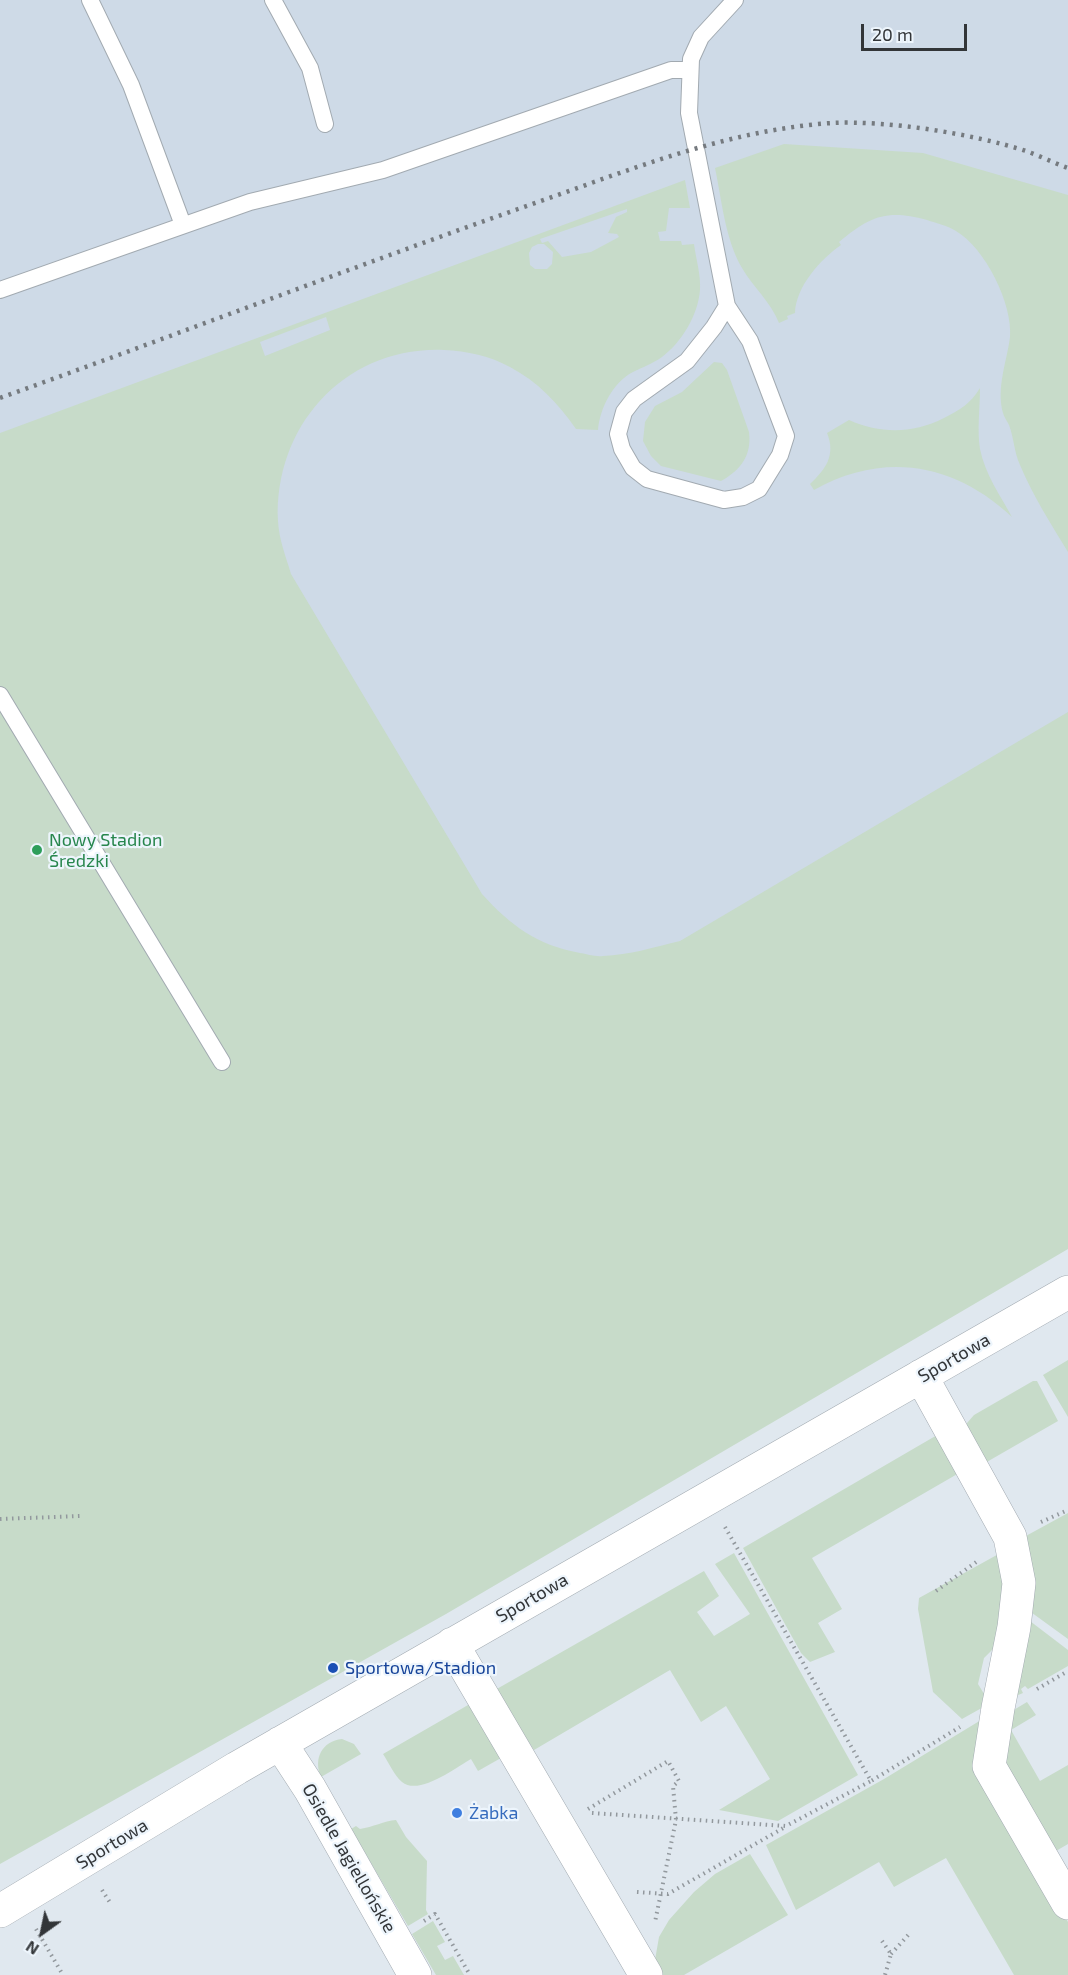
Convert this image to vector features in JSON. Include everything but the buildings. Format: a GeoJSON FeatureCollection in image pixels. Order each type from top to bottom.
{"type":"FeatureCollection","features":[{"type":"Feature","properties":{"kind":"street","name":"Sportowa"},"geometry":{"type":"LineString","coordinates":[[9,1906],[280,1743],[1068,1293]]}},
{"type":"Feature","properties":{"kind":"street"},"geometry":{"type":"LineString","coordinates":[[921,1376],[1010,1537],[1018,1583],[1014,1627],[989,1766],[1068,1903]]}},
{"type":"Feature","properties":{"kind":"street"},"geometry":{"type":"LineString","coordinates":[[452,1644],[645,1974]]}},
{"type":"Feature","properties":{"kind":"street","name":"Osiedle Jagiellońskie"},"geometry":{"type":"LineString","coordinates":[[280,1743],[310,1789],[415,1975]]}},
{"type":"Feature","properties":{"kind":"lane"},"geometry":{"type":"LineString","coordinates":[[90,0],[131,85],[183,225]]}},
{"type":"Feature","properties":{"kind":"lane"},"geometry":{"type":"LineString","coordinates":[[273,0],[310,68],[325,123]]}},
{"type":"Feature","properties":{"kind":"lane"},"geometry":{"type":"LineString","coordinates":[[728,306],[687,361],[634,399],[624,412],[618,434],[622,450],[633,468],[647,479],[724,500],[743,497],[759,489],[780,455],[786,436],[750,340],[728,306],[689,113],[691,59],[701,37],[735,0]]}},
{"type":"Feature","properties":{"kind":"lane"},"geometry":{"type":"LineString","coordinates":[[0,290],[250,202],[383,170],[671,70],[690,70]]}},
{"type":"Feature","properties":{"kind":"lane"},"geometry":{"type":"LineString","coordinates":[[0,695],[222,1062]]}},
{"type":"Feature","properties":{"kind":"path"},"geometry":{"type":"LineString","coordinates":[[708,1498],[871,1781]]}},
{"type":"Feature","properties":{"kind":"path"},"geometry":{"type":"LineString","coordinates":[[0,1519],[81,1516]]}},
{"type":"Feature","properties":{"kind":"path"},"geometry":{"type":"LineString","coordinates":[[595,1888],[668,1894],[786,1826],[871,1781],[983,1713],[998,1708]]}},
{"type":"Feature","properties":{"kind":"path"},"geometry":{"type":"LineString","coordinates":[[645,1974],[676,1820],[673,1785],[679,1781],[668,1761],[582,1812],[676,1820],[786,1826]]}},
{"type":"Feature","properties":{"kind":"path"},"geometry":{"type":"LineString","coordinates":[[9,1906],[45,1942],[63,1975]]}},
{"type":"Feature","properties":{"kind":"path"},"geometry":{"type":"LineString","coordinates":[[396,1940],[435,1914],[470,1975]]}},
{"type":"Feature","properties":{"kind":"path"},"geometry":{"type":"LineString","coordinates":[[885,1975],[891,1954],[910,1933]]}},
{"type":"Feature","properties":{"kind":"path"},"geometry":{"type":"LineString","coordinates":[[882,1941],[891,1954]]}},
{"type":"Feature","properties":{"kind":"shaded area"},"geometry":{"type":"Polygon","coordinates":[[[0,0],[1068,0],[1068,793],[357,1203],[0,639],[0,0]]]}},
{"type":"Feature","properties":{"kind":"green space"},"geometry":{"type":"Polygon","coordinates":[[[784,144],[923,153],[1068,195],[1068,552],[1025,476],[1018,460],[1011,430],[1003,414],[1001,384],[1010,337],[1007,309],[987,263],[967,239],[949,228],[913,217],[890,215],[870,221],[839,242],[841,245],[818,266],[805,283],[796,303],[795,313],[779,323],[736,257],[725,219],[715,168],[784,144]]]}},
{"type":"Feature","properties":{"kind":"green space"},"geometry":{"type":"Polygon","coordinates":[[[685,180],[690,208],[669,208],[666,231],[658,232],[660,241],[681,241],[682,245],[694,244],[700,284],[696,309],[688,327],[669,351],[655,362],[633,372],[619,382],[605,405],[598,430],[576,429],[555,402],[538,386],[510,367],[486,357],[444,350],[409,352],[376,362],[347,377],[323,398],[303,424],[288,453],[280,486],[278,521],[281,542],[291,574],[482,894],[514,925],[538,939],[551,945],[591,955],[622,954],[680,941],[1068,712],[1068,1249],[446,1614],[0,1864],[0,433],[685,180]],[[627,209],[540,239],[542,243],[548,241],[562,257],[591,252],[619,237],[617,234],[608,233],[616,217],[627,212],[627,209]],[[544,244],[532,247],[529,253],[530,265],[535,269],[547,269],[552,264],[553,252],[544,244]],[[326,317],[260,342],[265,356],[330,330],[326,317]]]}},
{"type":"Feature","properties":{"kind":"green space"},"geometry":{"type":"Polygon","coordinates":[[[714,362],[722,363],[727,370],[749,432],[749,448],[744,461],[721,481],[661,466],[651,456],[643,441],[645,422],[655,406],[682,392],[714,362]]]}},
{"type":"Feature","properties":{"kind":"green space"},"geometry":{"type":"Polygon","coordinates":[[[980,388],[979,427],[982,458],[989,476],[1012,517],[990,499],[966,485],[942,474],[918,469],[892,467],[866,470],[840,478],[814,490],[810,484],[821,473],[830,455],[830,441],[827,433],[849,420],[885,430],[920,427],[960,409],[973,398],[980,388]]]}},
{"type":"Feature","properties":{"kind":"green space"},"geometry":{"type":"Polygon","coordinates":[[[1068,1360],[1068,1417],[1043,1375],[1068,1360]]]}},
{"type":"Feature","properties":{"kind":"green space"},"geometry":{"type":"Polygon","coordinates":[[[1033,1381],[1037,1381],[1058,1421],[985,1463],[967,1430],[967,1423],[974,1415],[1033,1381]]]}},
{"type":"Feature","properties":{"kind":"green space"},"geometry":{"type":"Polygon","coordinates":[[[944,1431],[966,1469],[812,1558],[842,1609],[818,1623],[835,1652],[810,1662],[801,1653],[743,1548],[944,1431]]]}},
{"type":"Feature","properties":{"kind":"green space"},"geometry":{"type":"Polygon","coordinates":[[[1068,1513],[1068,1639],[1028,1610],[1024,1537],[1068,1513]]]}},
{"type":"Feature","properties":{"kind":"green space"},"geometry":{"type":"Polygon","coordinates":[[[1004,1551],[1008,1581],[998,1644],[984,1658],[978,1684],[989,1702],[962,1719],[933,1692],[918,1609],[919,1598],[1004,1551]]]}},
{"type":"Feature","properties":{"kind":"green space"},"geometry":{"type":"Polygon","coordinates":[[[734,1553],[858,1775],[778,1821],[719,1810],[770,1779],[726,1706],[701,1722],[670,1670],[534,1750],[495,1690],[704,1571],[719,1596],[697,1612],[714,1636],[750,1614],[715,1564],[734,1553]]]}},
{"type":"Feature","properties":{"kind":"green space"},"geometry":{"type":"Polygon","coordinates":[[[1026,1618],[1068,1650],[1068,1666],[1028,1689],[1025,1686],[1021,1689],[1023,1693],[1016,1696],[1026,1618]]]}},
{"type":"Feature","properties":{"kind":"green space"},"geometry":{"type":"Polygon","coordinates":[[[475,1701],[508,1754],[478,1771],[471,1759],[447,1774],[418,1786],[402,1782],[383,1754],[475,1701]]]}},
{"type":"Feature","properties":{"kind":"green space"},"geometry":{"type":"Polygon","coordinates":[[[1027,1702],[1036,1715],[1011,1730],[1040,1781],[1068,1765],[1068,1844],[1056,1851],[1003,1759],[1007,1714],[1027,1702]]]}},
{"type":"Feature","properties":{"kind":"green space"},"geometry":{"type":"Polygon","coordinates":[[[986,1717],[987,1781],[1068,1922],[1068,1975],[1014,1975],[946,1858],[894,1887],[879,1862],[796,1910],[766,1845],[884,1779],[986,1717]]]}},
{"type":"Feature","properties":{"kind":"green space"},"geometry":{"type":"Polygon","coordinates":[[[342,1739],[354,1744],[361,1754],[321,1777],[318,1764],[321,1752],[329,1743],[342,1739]]]}},
{"type":"Feature","properties":{"kind":"green space"},"geometry":{"type":"Polygon","coordinates":[[[396,1820],[406,1837],[427,1861],[426,1910],[428,1914],[408,1926],[351,1829],[356,1826],[360,1829],[396,1820]]]}},
{"type":"Feature","properties":{"kind":"green space"},"geometry":{"type":"Polygon","coordinates":[[[750,1854],[788,1915],[684,1975],[663,1975],[655,1960],[659,1937],[669,1920],[694,1892],[715,1874],[750,1854]]]}},
{"type":"Feature","properties":{"kind":"green space"},"geometry":{"type":"Polygon","coordinates":[[[433,1921],[445,1942],[437,1946],[445,1960],[453,1956],[464,1975],[436,1975],[412,1934],[433,1921]]]}},
{"type":"Feature","properties":{"kind":"railway"},"geometry":{"type":"LineString","coordinates":[[0,398],[595,182],[672,156],[751,134],[832,123],[904,126],[1005,145],[1068,168]]}},
{"type":"Feature","properties":{"kind":"place","name":"Nowy Stadion Średzki"},"geometry":{"type":"Point","coordinates":[37,850]}},
{"type":"Feature","properties":{"kind":"place","name":"Sportowa/Stadion"},"geometry":{"type":"Point","coordinates":[333,1668]}},
{"type":"Feature","properties":{"kind":"place","name":"Żabka"},"geometry":{"type":"Point","coordinates":[457,1813]}}]}
